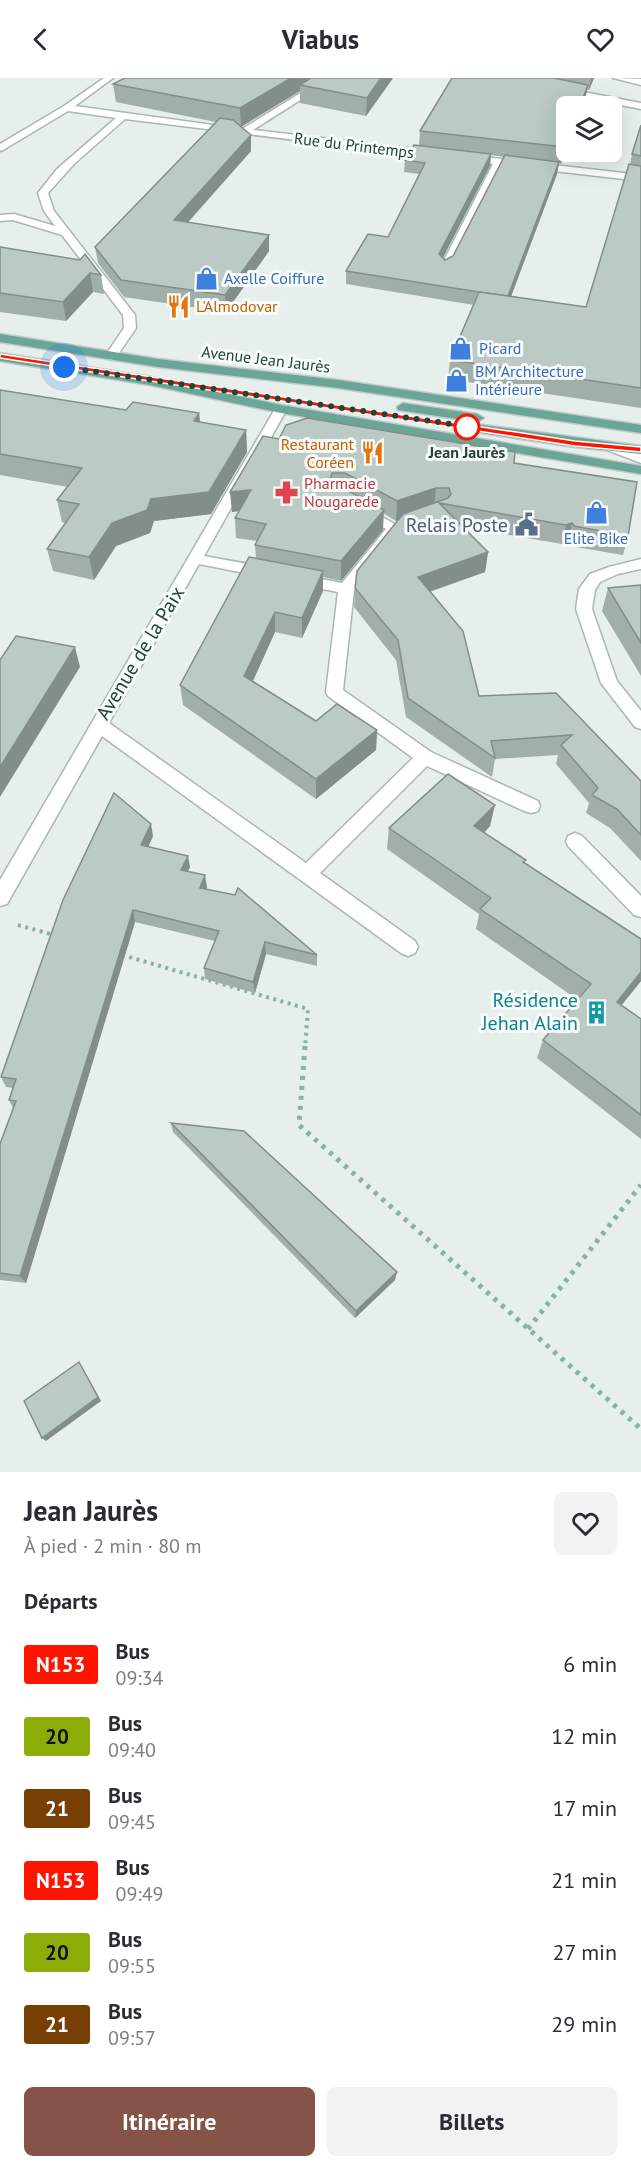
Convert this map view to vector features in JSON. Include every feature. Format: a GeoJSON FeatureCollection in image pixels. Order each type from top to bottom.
{"type":"FeatureCollection","features":[{"type":"Feature","properties":{"kind":"main road","name":"Avenue Jean Jaurès"},"geometry":{"type":"LineString","coordinates":[[0,338],[158,363],[338,384],[641,429]]}},
{"type":"Feature","properties":{"kind":"main road"},"geometry":{"type":"LineString","coordinates":[[0,357],[150,381],[612,447],[641,449]]}},
{"type":"Feature","properties":{"kind":"main road"},"geometry":{"type":"LineString","coordinates":[[158,363],[286,388],[577,435],[641,449]]}},
{"type":"Feature","properties":{"kind":"main road"},"geometry":{"type":"LineString","coordinates":[[150,381],[281,409],[641,470]]}},
{"type":"Feature","properties":{"kind":"street"},"geometry":{"type":"LineString","coordinates":[[0,148],[67,108],[109,78]]}},
{"type":"Feature","properties":{"kind":"street"},"geometry":{"type":"LineString","coordinates":[[243,132],[331,78]]}},
{"type":"Feature","properties":{"kind":"street"},"geometry":{"type":"LineString","coordinates":[[617,78],[641,82]]}},
{"type":"Feature","properties":{"kind":"street"},"geometry":{"type":"LineString","coordinates":[[553,89],[641,106]]}},
{"type":"Feature","properties":{"kind":"street","name":"Rue du Printemps"},"geometry":{"type":"LineString","coordinates":[[67,108],[243,132],[441,155]]}},
{"type":"Feature","properties":{"kind":"street"},"geometry":{"type":"LineString","coordinates":[[111,356],[130,328],[129,315],[64,232],[43,199],[42,193],[54,175],[123,116]]}},
{"type":"Feature","properties":{"kind":"street"},"geometry":{"type":"LineString","coordinates":[[452,156],[641,178]]}},
{"type":"Feature","properties":{"kind":"street"},"geometry":{"type":"LineString","coordinates":[[445,268],[499,161]]}},
{"type":"Feature","properties":{"kind":"street"},"geometry":{"type":"LineString","coordinates":[[0,218],[24,211],[43,199]]}},
{"type":"Feature","properties":{"kind":"street"},"geometry":{"type":"LineString","coordinates":[[24,211],[64,232]]}},
{"type":"Feature","properties":{"kind":"street","name":"Avenue de la Paix"},"geometry":{"type":"LineString","coordinates":[[0,898],[281,409]]}},
{"type":"Feature","properties":{"kind":"street"},"geometry":{"type":"LineString","coordinates":[[612,447],[641,459]]}},
{"type":"Feature","properties":{"kind":"street"},"geometry":{"type":"LineString","coordinates":[[348,502],[394,528]]}},
{"type":"Feature","properties":{"kind":"street"},"geometry":{"type":"LineString","coordinates":[[413,522],[394,528],[346,589],[334,692],[425,758],[531,806]]}},
{"type":"Feature","properties":{"kind":"street"},"geometry":{"type":"LineString","coordinates":[[196,559],[346,589]]}},
{"type":"Feature","properties":{"kind":"street"},"geometry":{"type":"LineString","coordinates":[[641,564],[614,570],[595,578],[587,589],[584,609],[609,683],[641,723]]}},
{"type":"Feature","properties":{"kind":"street"},"geometry":{"type":"LineString","coordinates":[[98,724],[408,946]]}},
{"type":"Feature","properties":{"kind":"street"},"geometry":{"type":"LineString","coordinates":[[308,873],[425,758]]}},
{"type":"Feature","properties":{"kind":"street"},"geometry":{"type":"LineString","coordinates":[[575,841],[641,909]]}},
{"type":"Feature","properties":{"kind":"path"},"geometry":{"type":"LineString","coordinates":[[11,923],[57,936]]}},
{"type":"Feature","properties":{"kind":"path"},"geometry":{"type":"LineString","coordinates":[[114,953],[308,1009],[299,1125],[641,1429]]}},
{"type":"Feature","properties":{"kind":"path"},"geometry":{"type":"LineString","coordinates":[[528,1329],[641,1185]]}},
{"type":"Feature","properties":{"kind":"building"},"geometry":{"type":"Polygon","coordinates":[[[125,78],[291,78],[240,108],[113,84],[125,78]]]}},
{"type":"Feature","properties":{"kind":"building"},"geometry":{"type":"Polygon","coordinates":[[[311,78],[381,78],[367,98],[300,85],[311,78]]]}},
{"type":"Feature","properties":{"kind":"building"},"geometry":{"type":"Polygon","coordinates":[[[452,78],[554,78],[588,85],[584,96],[556,96],[556,146],[420,131],[452,78]]]}},
{"type":"Feature","properties":{"kind":"building"},"geometry":{"type":"Polygon","coordinates":[[[220,118],[233,120],[251,135],[174,220],[269,235],[225,295],[121,280],[95,247],[220,118]]]}},
{"type":"Feature","properties":{"kind":"building"},"geometry":{"type":"Polygon","coordinates":[[[641,125],[641,156],[632,154],[641,125]]]}},
{"type":"Feature","properties":{"kind":"building"},"geometry":{"type":"Polygon","coordinates":[[[414,145],[491,154],[439,254],[445,260],[453,256],[505,155],[559,162],[508,296],[346,271],[368,234],[388,237],[425,163],[405,160],[414,145]]]}},
{"type":"Feature","properties":{"kind":"building"},"geometry":{"type":"Polygon","coordinates":[[[629,164],[641,166],[641,388],[450,360],[479,292],[586,307],[629,164]]]}},
{"type":"Feature","properties":{"kind":"building"},"geometry":{"type":"Polygon","coordinates":[[[0,247],[80,260],[85,254],[101,275],[90,273],[63,302],[0,293],[0,247]]]}},
{"type":"Feature","properties":{"kind":"building"},"geometry":{"type":"Polygon","coordinates":[[[0,390],[126,410],[133,402],[199,413],[194,421],[246,430],[209,492],[151,499],[147,510],[112,523],[89,557],[47,549],[79,504],[57,500],[82,468],[0,454],[0,390]]]}},
{"type":"Feature","properties":{"kind":"building"},"geometry":{"type":"Polygon","coordinates":[[[307,418],[515,452],[514,463],[637,482],[628,536],[574,526],[572,523],[566,525],[439,503],[488,552],[418,577],[463,631],[479,696],[556,693],[641,781],[641,835],[617,809],[592,795],[598,788],[561,745],[572,735],[491,741],[495,758],[408,698],[398,640],[355,588],[357,571],[403,514],[448,498],[451,494],[449,488],[436,488],[397,501],[345,473],[332,473],[330,479],[333,483],[384,510],[341,561],[255,545],[266,524],[235,518],[251,490],[230,492],[263,436],[279,439],[286,425],[307,418]]]}},
{"type":"Feature","properties":{"kind":"building"},"geometry":{"type":"Polygon","coordinates":[[[249,557],[323,571],[302,618],[275,612],[244,676],[316,721],[337,704],[377,730],[316,779],[180,685],[249,557]]]}},
{"type":"Feature","properties":{"kind":"building"},"geometry":{"type":"Polygon","coordinates":[[[641,585],[641,643],[608,588],[641,585]]]}},
{"type":"Feature","properties":{"kind":"building"},"geometry":{"type":"Polygon","coordinates":[[[16,636],[75,647],[0,767],[0,660],[16,636]]]}},
{"type":"Feature","properties":{"kind":"building"},"geometry":{"type":"Polygon","coordinates":[[[448,774],[495,805],[474,826],[526,860],[523,862],[641,939],[641,972],[617,1002],[641,1019],[641,1115],[543,1040],[591,984],[480,909],[491,898],[389,828],[448,774]]]}},
{"type":"Feature","properties":{"kind":"building"},"geometry":{"type":"Polygon","coordinates":[[[114,793],[151,824],[141,845],[188,856],[181,870],[205,875],[200,888],[235,895],[238,888],[317,955],[265,942],[253,982],[204,968],[219,931],[133,910],[20,1276],[0,1273],[0,1144],[16,1101],[9,1100],[16,1079],[1,1077],[63,900],[114,793]]]}},
{"type":"Feature","properties":{"kind":"building"},"geometry":{"type":"Polygon","coordinates":[[[171,1123],[244,1131],[397,1272],[356,1311],[171,1123]]]}},
{"type":"Feature","properties":{"kind":"building"},"geometry":{"type":"Polygon","coordinates":[[[79,1362],[98,1397],[42,1438],[24,1401],[79,1362]]]}},
{"type":"Feature","properties":{"kind":"bus line","name":"N153"},"geometry":{"type":"LineString","coordinates":[[0,357],[575,443],[641,450]]}},
{"type":"Feature","properties":{"kind":"place","name":"Axelle Coiffure"},"geometry":{"type":"Point","coordinates":[206,278]}},
{"type":"Feature","properties":{"kind":"place","name":"L'Almodovar"},"geometry":{"type":"Point","coordinates":[178,306]}},
{"type":"Feature","properties":{"kind":"place","name":"Picard"},"geometry":{"type":"Point","coordinates":[461,348]}},
{"type":"Feature","properties":{"kind":"place","name":"BM Architecture Intérieure"},"geometry":{"type":"Point","coordinates":[457,380]}},
{"type":"Feature","properties":{"kind":"place","name":"Jean Jaurès"},"geometry":{"type":"Point","coordinates":[467,427]}},
{"type":"Feature","properties":{"kind":"place","name":"Restaurant Coréen"},"geometry":{"type":"Point","coordinates":[372,453]}},
{"type":"Feature","properties":{"kind":"place","name":"Pharmacie Nougarede"},"geometry":{"type":"Point","coordinates":[286,492]}},
{"type":"Feature","properties":{"kind":"place","name":"Elite Bike"},"geometry":{"type":"Point","coordinates":[596,513]}},
{"type":"Feature","properties":{"kind":"place","name":"Relais Poste"},"geometry":{"type":"Point","coordinates":[526,525]}},
{"type":"Feature","properties":{"kind":"place","name":"Résidence Jehan Alain"},"geometry":{"type":"Point","coordinates":[596,1012]}},
{"type":"Feature","properties":{"kind":"route"},"geometry":{"type":"LineString","coordinates":[[64,367],[478,428],[467,427]]}}]}
